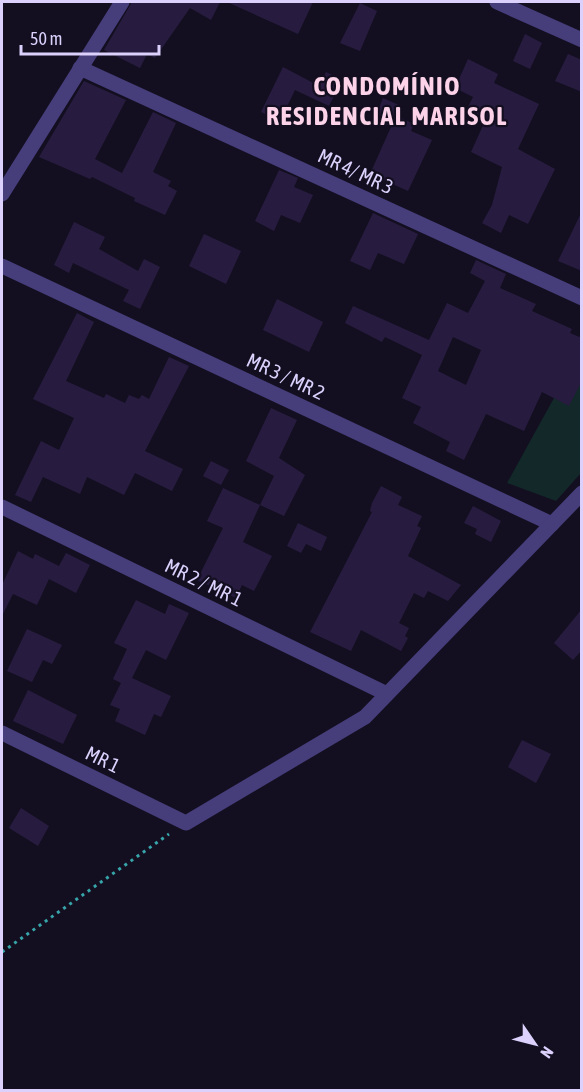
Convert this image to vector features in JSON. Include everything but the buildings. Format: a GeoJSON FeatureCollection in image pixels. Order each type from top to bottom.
{"type":"FeatureCollection","features":[{"type":"Feature","properties":{"kind":"street"},"geometry":{"type":"LineString","coordinates":[[2,194],[122,2]]}},
{"type":"Feature","properties":{"kind":"street"},"geometry":{"type":"LineString","coordinates":[[497,2],[582,40]]}},
{"type":"Feature","properties":{"kind":"street","name":"MR 4/ MR 3"},"geometry":{"type":"LineString","coordinates":[[80,68],[582,298]]}},
{"type":"Feature","properties":{"kind":"street","name":"MR 3 / MR 2"},"geometry":{"type":"LineString","coordinates":[[2,266],[552,524]]}},
{"type":"Feature","properties":{"kind":"street"},"geometry":{"type":"LineString","coordinates":[[186,823],[365,717],[582,494]]}},
{"type":"Feature","properties":{"kind":"street","name":"MR 2 / MR 1"},"geometry":{"type":"LineString","coordinates":[[2,507],[387,694]]}},
{"type":"Feature","properties":{"kind":"street","name":"MR 1"},"geometry":{"type":"LineString","coordinates":[[2,733],[186,823]]}},
{"type":"Feature","properties":{"kind":"path"},"geometry":{"type":"LineString","coordinates":[[2,952],[186,823]]}},
{"type":"Feature","properties":{"kind":"green space"},"geometry":{"type":"Polygon","coordinates":[[[581,349],[581,473],[556,501],[507,483],[581,349]]]}},
{"type":"Feature","properties":{"kind":"district","name":"CONDOMÍNIO RESIDENCIAL MARISOL"},"geometry":{"type":"Point","coordinates":[387,101]}}]}
